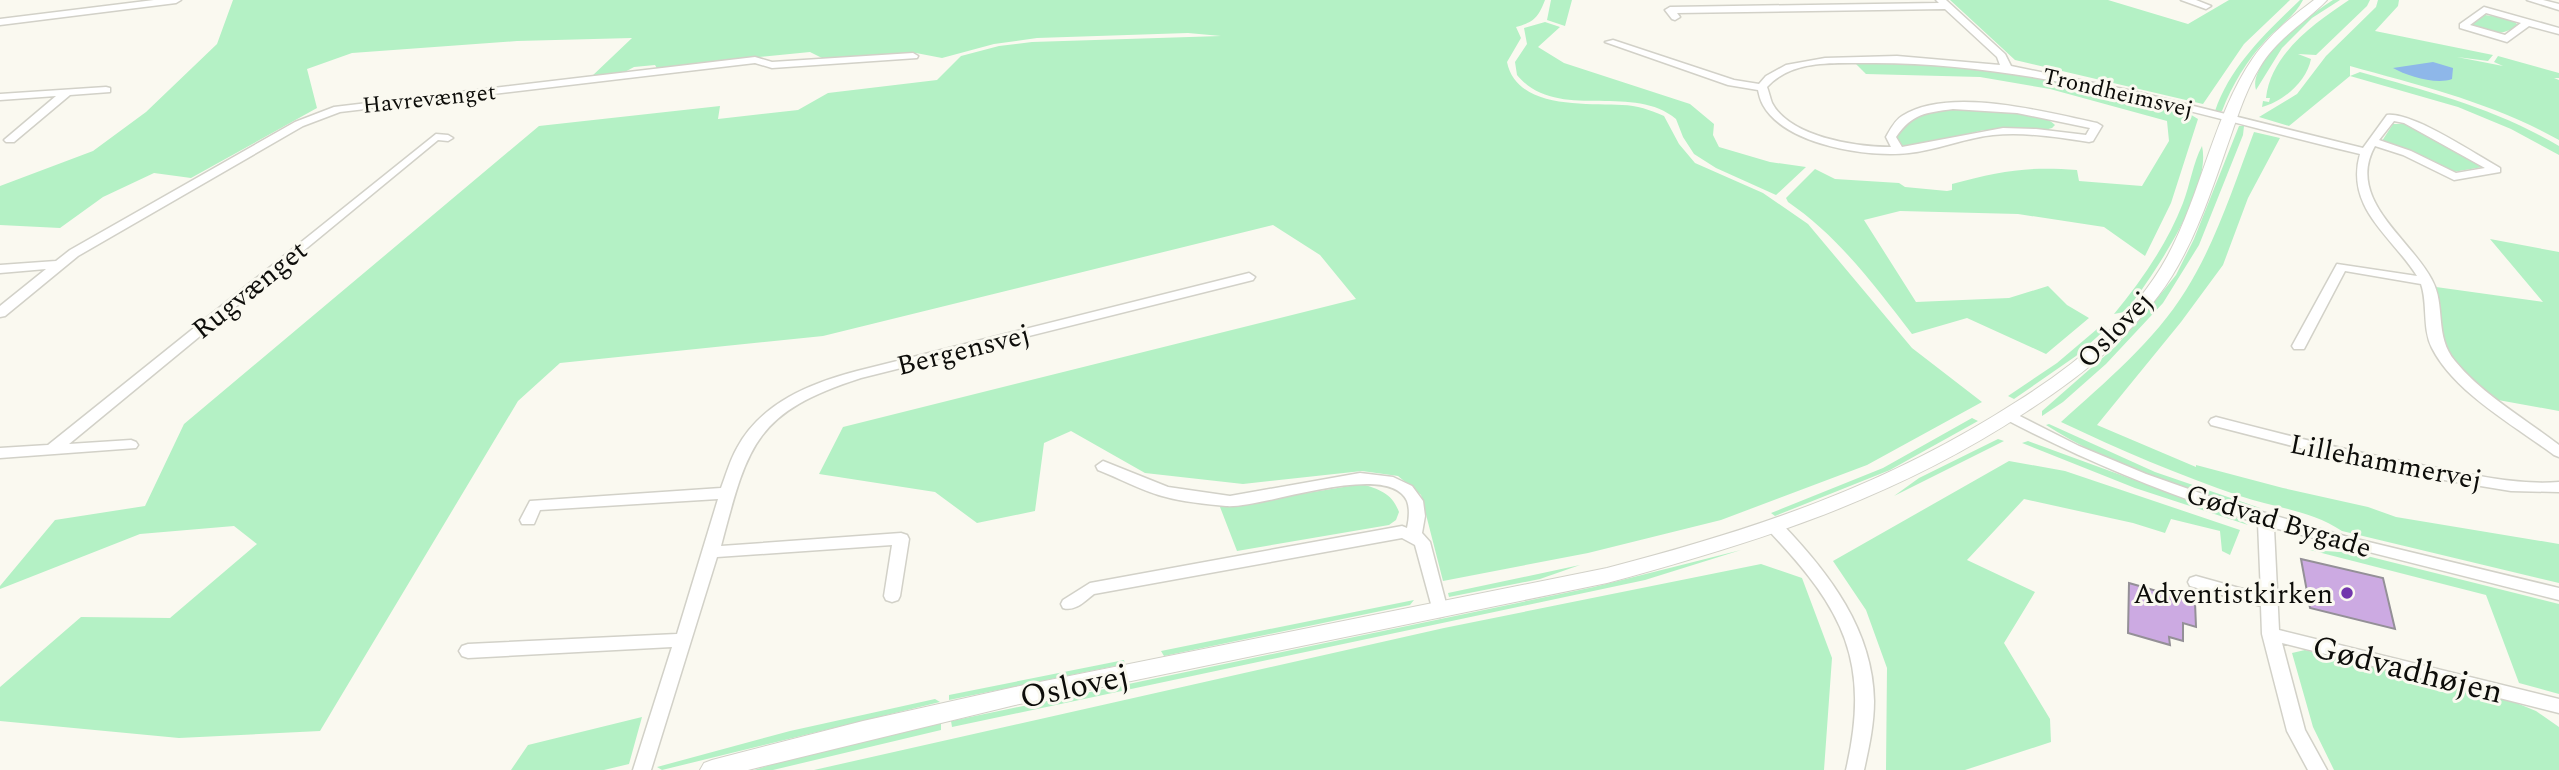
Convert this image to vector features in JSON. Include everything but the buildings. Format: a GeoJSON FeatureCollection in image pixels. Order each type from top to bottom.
{"type":"FeatureCollection","features":[{"type":"Feature","properties":{"kind":"street"},"geometry":{"type":"LineString","coordinates":[[0,22],[176,0]]}},
{"type":"Feature","properties":{"kind":"street"},"geometry":{"type":"LineString","coordinates":[[2186,0],[2202,9],[2215,0]]}},
{"type":"Feature","properties":{"kind":"street","name":"Oslovej"},"geometry":{"type":"LineString","coordinates":[[712,770],[880,725],[1440,611],[1638,567],[1776,528],[1910,472],[2010,416],[2088,359],[2125,325],[2174,259],[2207,183],[2242,88],[2258,59],[2283,32],[2320,0]]}},
{"type":"Feature","properties":{"kind":"street"},"geometry":{"type":"LineString","coordinates":[[2532,0],[2559,7]]}},
{"type":"Feature","properties":{"kind":"street","name":"Trondheimsvej"},"geometry":{"type":"LineString","coordinates":[[1675,18],[1670,10],[1944,3],[1993,47],[2006,67]]}},
{"type":"Feature","properties":{"kind":"street"},"geometry":{"type":"LineString","coordinates":[[2528,22],[2507,39],[2463,26],[2484,10],[2528,22],[2559,31]]}},
{"type":"Feature","properties":{"kind":"street"},"geometry":{"type":"LineString","coordinates":[[1611,42],[1732,83],[1762,88]]}},
{"type":"Feature","properties":{"kind":"street","name":"Havrevænget"},"geometry":{"type":"LineString","coordinates":[[0,313],[56,265],[299,124],[338,109],[755,60],[772,65],[913,56]]}},
{"type":"Feature","properties":{"kind":"street","name":"Trondheimsvej"},"geometry":{"type":"LineString","coordinates":[[1898,151],[1891,137],[1895,126],[1907,116],[1928,109],[1987,107],[2097,126],[2089,139],[2048,132],[2004,131],[1979,133],[1924,148],[1898,151],[1851,147],[1803,132],[1784,122],[1769,109],[1763,99],[1762,88],[1770,76],[1783,69],[1825,61],[1921,59],[2006,67],[2092,84],[2230,119]]}},
{"type":"Feature","properties":{"kind":"street"},"geometry":{"type":"LineString","coordinates":[[0,97],[106,90]]}},
{"type":"Feature","properties":{"kind":"street"},"geometry":{"type":"LineString","coordinates":[[10,140],[67,93]]}},
{"type":"Feature","properties":{"kind":"street"},"geometry":{"type":"LineString","coordinates":[[2230,119],[2369,147],[2407,153],[2454,177],[2496,170],[2408,121],[2390,117],[2369,147],[2362,173],[2364,191],[2377,218],[2427,281],[2439,349],[2476,388],[2559,452]]}},
{"type":"Feature","properties":{"kind":"street","name":"Rugvænget"},"geometry":{"type":"LineString","coordinates":[[52,449],[436,137],[448,138]]}},
{"type":"Feature","properties":{"kind":"street"},"geometry":{"type":"LineString","coordinates":[[0,269],[56,265]]}},
{"type":"Feature","properties":{"kind":"street"},"geometry":{"type":"LineString","coordinates":[[2299,346],[2341,267],[2427,281]]}},
{"type":"Feature","properties":{"kind":"street","name":"Bergensvej"},"geometry":{"type":"LineString","coordinates":[[642,770],[711,552],[726,493],[744,448],[761,426],[784,405],[819,387],[857,375],[1249,277]]}},
{"type":"Feature","properties":{"kind":"street","name":"Gødvad Bygade"},"geometry":{"type":"LineString","coordinates":[[2010,416],[2077,450],[2144,478],[2266,520],[2559,594]]}},
{"type":"Feature","properties":{"kind":"street","name":"Lillehammervej"},"geometry":{"type":"LineString","coordinates":[[2216,422],[2326,452],[2408,469],[2512,486],[2559,487]]}},
{"type":"Feature","properties":{"kind":"street"},"geometry":{"type":"LineString","coordinates":[[0,453],[131,445]]}},
{"type":"Feature","properties":{"kind":"street"},"geometry":{"type":"LineString","coordinates":[[1103,466],[1167,492],[1230,501],[1360,478],[1393,482],[1407,490],[1415,501],[1417,516],[1414,535]]}},
{"type":"Feature","properties":{"kind":"street"},"geometry":{"type":"LineString","coordinates":[[528,520],[535,505],[726,493]]}},
{"type":"Feature","properties":{"kind":"street","name":"Gødvadhøjen"},"geometry":{"type":"LineString","coordinates":[[2266,520],[2271,634],[2296,731],[2318,770]]}},
{"type":"Feature","properties":{"kind":"street"},"geometry":{"type":"LineString","coordinates":[[1776,528],[1815,570],[1838,600],[1864,671],[1866,710],[1861,752],[1855,770]]}},
{"type":"Feature","properties":{"kind":"street"},"geometry":{"type":"LineString","coordinates":[[1069,604],[1090,589],[1402,532],[1414,535],[1422,542],[1440,611]]}},
{"type":"Feature","properties":{"kind":"street"},"geometry":{"type":"LineString","coordinates":[[711,552],[901,539],[892,596]]}},
{"type":"Feature","properties":{"kind":"street"},"geometry":{"type":"LineString","coordinates":[[2196,582],[2268,602]]}},
{"type":"Feature","properties":{"kind":"street","name":"Gødvadhøjen"},"geometry":{"type":"LineString","coordinates":[[2271,634],[2552,704],[2559,717]]}},
{"type":"Feature","properties":{"kind":"street"},"geometry":{"type":"LineString","coordinates":[[468,651],[682,640]]}},
{"type":"Feature","properties":{"kind":"green space"},"geometry":{"type":"Polygon","coordinates":[[[233,0],[1545,0],[1535,18],[1516,27],[1521,38],[1507,62],[1513,78],[1524,89],[1555,101],[1633,106],[1664,116],[1679,144],[1695,163],[1763,193],[1808,224],[1912,348],[1982,402],[1867,465],[1721,520],[1588,553],[1443,581],[1421,495],[1398,476],[1362,471],[1243,484],[1145,473],[1071,431],[1044,443],[1035,511],[977,523],[935,492],[819,474],[843,427],[1356,299],[1320,255],[1273,225],[823,336],[560,363],[518,401],[320,731],[179,738],[0,721],[0,687],[81,617],[170,618],[257,544],[234,526],[140,534],[0,589],[55,520],[145,506],[184,424],[539,126],[720,106],[718,119],[798,110],[828,93],[937,80],[961,56],[999,46],[1032,42],[1221,36],[1188,33],[1037,38],[994,44],[942,58],[916,53],[822,58],[810,52],[696,63],[658,70],[655,65],[634,67],[621,74],[591,77],[632,38],[517,41],[352,53],[307,69],[317,108],[191,178],[154,173],[103,197],[60,228],[0,225],[0,186],[93,151],[146,112],[217,44],[233,0]]]}},
{"type":"Feature","properties":{"kind":"green space"},"geometry":{"type":"Polygon","coordinates":[[[1551,0],[1572,0],[1565,26],[1547,20],[1551,0]]]}},
{"type":"Feature","properties":{"kind":"green space"},"geometry":{"type":"Polygon","coordinates":[[[1950,0],[2108,0],[2188,24],[2229,0],[2290,0],[2244,44],[2203,104],[2015,60],[1950,0]]]}},
{"type":"Feature","properties":{"kind":"green space"},"geometry":{"type":"Polygon","coordinates":[[[2303,0],[2296,11],[2246,64],[2222,111],[2215,111],[2240,64],[2262,37],[2303,0]]]}},
{"type":"Feature","properties":{"kind":"green space"},"geometry":{"type":"Polygon","coordinates":[[[2333,0],[2340,0],[2312,18],[2282,48],[2256,90],[2256,79],[2261,66],[2271,53],[2297,27],[2333,0]]]}},
{"type":"Feature","properties":{"kind":"green space"},"geometry":{"type":"Polygon","coordinates":[[[2349,0],[2370,0],[2316,55],[2298,54],[2311,59],[2305,75],[2286,95],[2262,107],[2263,101],[2269,102],[2270,98],[2266,98],[2270,82],[2285,53],[2309,29],[2349,0]]]}},
{"type":"Feature","properties":{"kind":"green space"},"geometry":{"type":"Polygon","coordinates":[[[2378,0],[2399,0],[2398,6],[2375,31],[2493,55],[2488,61],[2457,57],[2503,66],[2494,62],[2498,56],[2559,73],[2559,78],[2554,78],[2559,80],[2559,140],[2509,116],[2430,88],[2350,66],[2350,76],[2289,126],[2259,117],[2297,94],[2326,56],[2376,7],[2378,0]]]}},
{"type":"Feature","properties":{"kind":"green space"},"geometry":{"type":"Polygon","coordinates":[[[2485,15],[2511,19],[2518,25],[2501,33],[2483,31],[2472,24],[2485,15]]]}},
{"type":"Feature","properties":{"kind":"green space"},"geometry":{"type":"Polygon","coordinates":[[[1545,22],[1560,27],[1538,47],[1564,63],[1690,104],[1714,124],[1713,135],[1719,147],[1770,162],[1806,167],[1776,195],[1716,168],[1694,154],[1676,119],[1658,108],[1638,103],[1552,97],[1533,89],[1517,75],[1515,62],[1527,44],[1524,28],[1545,22]]]}},
{"type":"Feature","properties":{"kind":"green space"},"geometry":{"type":"Polygon","coordinates":[[[1907,62],[2046,80],[2183,110],[2198,119],[2171,203],[2145,256],[2104,227],[2018,214],[1900,211],[1864,220],[1916,302],[2009,298],[2048,286],[2067,305],[2089,318],[2046,354],[1967,318],[1912,334],[1870,280],[1839,246],[1786,198],[1815,169],[1835,179],[1899,183],[1905,187],[1947,191],[1952,190],[1952,184],[1985,176],[2044,169],[2077,170],[2079,181],[2142,186],[2169,141],[2167,121],[2050,89],[1980,77],[1866,74],[1855,63],[1907,62]]]}},
{"type":"Feature","properties":{"kind":"green space"},"geometry":{"type":"Polygon","coordinates":[[[2360,72],[2486,111],[2559,146],[2559,155],[2511,129],[2458,107],[2350,76],[2360,72]]]}},
{"type":"Feature","properties":{"kind":"green space"},"geometry":{"type":"Polygon","coordinates":[[[1944,108],[2019,112],[2046,119],[2055,125],[2045,130],[1984,130],[1913,147],[1899,145],[1897,137],[1905,124],[1922,114],[1944,108]]]}},
{"type":"Feature","properties":{"kind":"green space"},"geometry":{"type":"Polygon","coordinates":[[[2393,124],[2408,124],[2483,167],[2453,172],[2382,141],[2393,124]]]}},
{"type":"Feature","properties":{"kind":"green space"},"geometry":{"type":"Polygon","coordinates":[[[2239,126],[2244,126],[2243,135],[2199,245],[2163,303],[2106,364],[2063,402],[2042,416],[2042,411],[2115,347],[2176,275],[2194,239],[2239,126]]]}},
{"type":"Feature","properties":{"kind":"green space"},"geometry":{"type":"Polygon","coordinates":[[[2254,132],[2280,138],[2248,198],[2223,265],[2181,322],[2097,425],[2196,467],[2368,507],[2396,517],[2559,544],[2559,583],[2342,531],[2318,518],[2195,480],[2061,422],[2144,344],[2186,290],[2215,233],[2254,132]]]}},
{"type":"Feature","properties":{"kind":"green space"},"geometry":{"type":"Polygon","coordinates":[[[2202,146],[2203,164],[2198,184],[2179,229],[2130,306],[2124,312],[2114,314],[2162,247],[2183,203],[2202,146]]]}},
{"type":"Feature","properties":{"kind":"green space"},"geometry":{"type":"Polygon","coordinates":[[[2490,239],[2559,252],[2559,411],[2498,400],[2475,382],[2451,356],[2441,332],[2436,287],[2543,302],[2490,239]]]}},
{"type":"Feature","properties":{"kind":"green space"},"geometry":{"type":"Polygon","coordinates":[[[2103,324],[2107,328],[2076,356],[2014,399],[2008,396],[2057,363],[2103,324]]]}},
{"type":"Feature","properties":{"kind":"green space"},"geometry":{"type":"Polygon","coordinates":[[[1972,418],[1978,421],[1890,470],[1775,516],[1771,513],[1883,468],[1972,418]]]}},
{"type":"Feature","properties":{"kind":"green space"},"geometry":{"type":"Polygon","coordinates":[[[2049,424],[2155,472],[2260,508],[2261,512],[2206,496],[2123,465],[2071,440],[2046,425],[2049,424]]]}},
{"type":"Feature","properties":{"kind":"green space"},"geometry":{"type":"Polygon","coordinates":[[[1998,439],[2004,441],[1894,496],[1919,478],[1998,439]]]}},
{"type":"Feature","properties":{"kind":"green space"},"geometry":{"type":"Polygon","coordinates":[[[2028,441],[2233,516],[2248,525],[2135,488],[2022,443],[2028,441]]]}},
{"type":"Feature","properties":{"kind":"green space"},"geometry":{"type":"Polygon","coordinates":[[[2009,461],[2065,471],[2240,530],[2230,555],[2222,551],[2220,531],[2171,519],[2165,533],[2133,523],[2024,499],[1967,560],[2035,592],[2004,643],[2050,719],[2051,742],[1965,770],[1886,770],[1887,668],[1866,610],[1833,561],[2009,461]]]}},
{"type":"Feature","properties":{"kind":"green space"},"geometry":{"type":"Polygon","coordinates":[[[1362,484],[1389,496],[1399,512],[1396,520],[1389,525],[1237,551],[1220,507],[1362,484]]]}},
{"type":"Feature","properties":{"kind":"green space"},"geometry":{"type":"Polygon","coordinates":[[[1741,550],[1645,580],[952,727],[951,721],[1594,587],[1741,550]]]}},
{"type":"Feature","properties":{"kind":"green space"},"geometry":{"type":"Polygon","coordinates":[[[2310,550],[2355,553],[2559,604],[2559,694],[2519,683],[2486,595],[2310,550]]]}},
{"type":"Feature","properties":{"kind":"green space"},"geometry":{"type":"Polygon","coordinates":[[[1761,564],[1802,578],[1832,658],[1824,770],[814,770],[1444,628],[1761,564]]]}},
{"type":"Feature","properties":{"kind":"green space"},"geometry":{"type":"Polygon","coordinates":[[[1580,565],[1540,579],[1449,597],[1448,593],[1580,565]]]}},
{"type":"Feature","properties":{"kind":"green space"},"geometry":{"type":"Polygon","coordinates":[[[1414,600],[1410,605],[1164,656],[1161,651],[1414,600]]]}},
{"type":"Feature","properties":{"kind":"green space"},"geometry":{"type":"Polygon","coordinates":[[[2305,650],[2514,702],[2536,711],[2559,727],[2559,770],[2334,770],[2313,727],[2292,653],[2305,650]]]}},
{"type":"Feature","properties":{"kind":"green space"},"geometry":{"type":"Polygon","coordinates":[[[1124,660],[1125,664],[949,700],[949,695],[1124,660]]]}},
{"type":"Feature","properties":{"kind":"green space"},"geometry":{"type":"Polygon","coordinates":[[[935,699],[940,702],[662,770],[657,767],[790,731],[935,699]]]}},
{"type":"Feature","properties":{"kind":"green space"},"geometry":{"type":"Polygon","coordinates":[[[642,717],[629,764],[604,770],[511,770],[528,745],[642,717]]]}},
{"type":"Feature","properties":{"kind":"green space"},"geometry":{"type":"Polygon","coordinates":[[[941,723],[941,730],[773,770],[754,770],[796,757],[941,723]]]}},
{"type":"Feature","properties":{"kind":"water"},"geometry":{"type":"Polygon","coordinates":[[[2433,62],[2453,68],[2452,79],[2422,79],[2393,68],[2433,62]]]}},
{"type":"Feature","properties":{"kind":"place","name":"Adventistkirken"},"geometry":{"type":"Point","coordinates":[2347,593]}}]}
